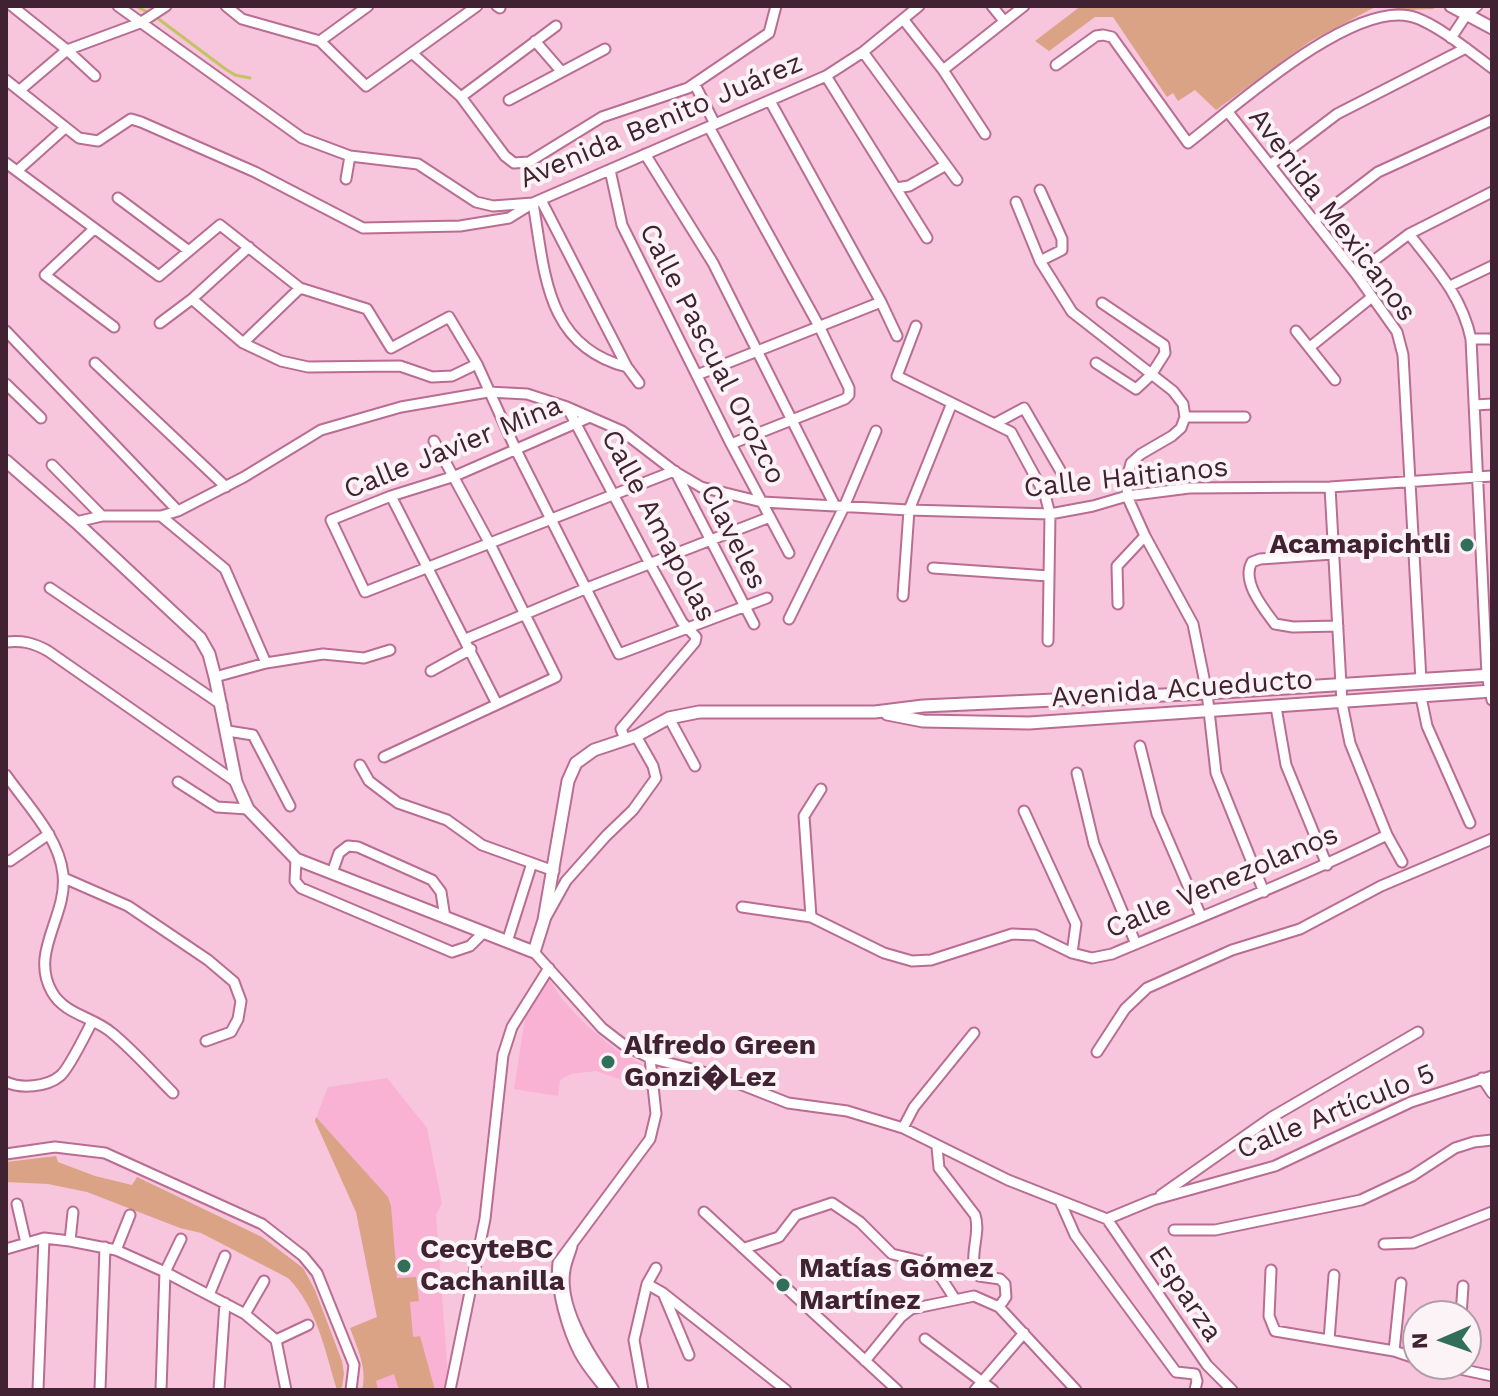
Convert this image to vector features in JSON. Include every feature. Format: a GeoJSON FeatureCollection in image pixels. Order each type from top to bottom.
{"type":"FeatureCollection","features":[{"type":"Feature","properties":{"kind":"main road"},"geometry":{"type":"LineString","coordinates":[[1451,6],[1492,28]]}},
{"type":"Feature","properties":{"kind":"main road"},"geometry":{"type":"LineString","coordinates":[[6,461],[200,638],[209,654],[215,677],[236,782],[248,809],[296,859],[534,952]]}},
{"type":"Feature","properties":{"kind":"main road","name":"Avenida Acueducto"},"geometry":{"type":"LineString","coordinates":[[534,952],[554,871],[568,781],[576,763],[594,750],[631,737],[669,718],[699,712],[875,712],[923,706],[1207,693],[1490,675]]}},
{"type":"Feature","properties":{"kind":"main road","name":"Avenida Acueducto"},"geometry":{"type":"LineString","coordinates":[[875,712],[923,721],[1029,723],[1491,694]]}},
{"type":"Feature","properties":{"kind":"street"},"geometry":{"type":"LineString","coordinates":[[12,6],[95,76]]}},
{"type":"Feature","properties":{"kind":"street","name":"Avenida Benito Juárez"},"geometry":{"type":"LineString","coordinates":[[118,6],[148,18],[302,138],[350,156],[418,164],[476,202],[493,206],[537,201],[826,76],[863,52],[919,6]]}},
{"type":"Feature","properties":{"kind":"street"},"geometry":{"type":"LineString","coordinates":[[20,90],[67,50],[148,18],[166,6]]}},
{"type":"Feature","properties":{"kind":"street"},"geometry":{"type":"LineString","coordinates":[[226,6],[242,19],[320,41],[366,86],[477,6]]}},
{"type":"Feature","properties":{"kind":"street"},"geometry":{"type":"LineString","coordinates":[[320,41],[368,6]]}},
{"type":"Feature","properties":{"kind":"street"},"geometry":{"type":"LineString","coordinates":[[412,53],[461,97],[505,156],[514,163],[529,162],[602,117],[695,85],[769,33],[776,6]]}},
{"type":"Feature","properties":{"kind":"street"},"geometry":{"type":"LineString","coordinates":[[992,6],[1004,21]]}},
{"type":"Feature","properties":{"kind":"street"},"geometry":{"type":"LineString","coordinates":[[943,70],[1024,6]]}},
{"type":"Feature","properties":{"kind":"street"},"geometry":{"type":"LineString","coordinates":[[1451,38],[1467,14],[1477,6]]}},
{"type":"Feature","properties":{"kind":"street"},"geometry":{"type":"LineString","coordinates":[[1056,65],[1096,36],[1112,37],[1188,143],[1298,58],[1353,25],[1380,16],[1413,16],[1451,38],[1492,68]]}},
{"type":"Feature","properties":{"kind":"street"},"geometry":{"type":"LineString","coordinates":[[903,19],[943,70],[985,134]]}},
{"type":"Feature","properties":{"kind":"street"},"geometry":{"type":"LineString","coordinates":[[461,97],[556,26]]}},
{"type":"Feature","properties":{"kind":"street"},"geometry":{"type":"LineString","coordinates":[[535,41],[561,71]]}},
{"type":"Feature","properties":{"kind":"street"},"geometry":{"type":"LineString","coordinates":[[1270,165],[1337,114],[1466,48]]}},
{"type":"Feature","properties":{"kind":"street"},"geometry":{"type":"LineString","coordinates":[[509,100],[605,49]]}},
{"type":"Feature","properties":{"kind":"street"},"geometry":{"type":"LineString","coordinates":[[863,52],[957,180]]}},
{"type":"Feature","properties":{"kind":"street"},"geometry":{"type":"LineString","coordinates":[[826,76],[927,238]]}},
{"type":"Feature","properties":{"kind":"street"},"geometry":{"type":"LineString","coordinates":[[6,80],[79,138],[98,141],[131,119],[141,122],[255,172],[363,228],[460,226],[509,218],[537,201]]}},
{"type":"Feature","properties":{"kind":"street"},"geometry":{"type":"LineString","coordinates":[[695,85],[712,125],[849,388],[845,399],[731,444]]}},
{"type":"Feature","properties":{"kind":"street"},"geometry":{"type":"LineString","coordinates":[[770,101],[897,336]]}},
{"type":"Feature","properties":{"kind":"street","name":"Avenida Mexicanos"},"geometry":{"type":"LineString","coordinates":[[1228,112],[1356,274],[1397,332],[1403,355],[1421,680]]}},
{"type":"Feature","properties":{"kind":"street"},"geometry":{"type":"LineString","coordinates":[[1314,221],[1378,172],[1492,120]]}},
{"type":"Feature","properties":{"kind":"street"},"geometry":{"type":"LineString","coordinates":[[17,171],[65,128]]}},
{"type":"Feature","properties":{"kind":"street"},"geometry":{"type":"LineString","coordinates":[[645,154],[713,263],[840,506]]}},
{"type":"Feature","properties":{"kind":"street"},"geometry":{"type":"LineString","coordinates":[[346,179],[350,156]]}},
{"type":"Feature","properties":{"kind":"street"},"geometry":{"type":"LineString","coordinates":[[6,163],[159,276],[220,225],[300,288],[367,309],[391,348],[449,317],[477,364],[516,450],[619,654],[767,598]]}},
{"type":"Feature","properties":{"kind":"street"},"geometry":{"type":"LineString","coordinates":[[896,188],[909,186],[946,165]]}},
{"type":"Feature","properties":{"kind":"street","name":"Calle Pascual Orozco"},"geometry":{"type":"LineString","coordinates":[[610,170],[622,225],[789,553]]}},
{"type":"Feature","properties":{"kind":"street"},"geometry":{"type":"LineString","coordinates":[[1040,190],[1062,239],[1062,250],[1040,261]]}},
{"type":"Feature","properties":{"kind":"street"},"geometry":{"type":"LineString","coordinates":[[1356,274],[1409,234],[1492,192]]}},
{"type":"Feature","properties":{"kind":"street"},"geometry":{"type":"LineString","coordinates":[[118,198],[189,251]]}},
{"type":"Feature","properties":{"kind":"street"},"geometry":{"type":"LineString","coordinates":[[537,201],[550,297],[566,330],[606,362],[627,367]]}},
{"type":"Feature","properties":{"kind":"street"},"geometry":{"type":"LineString","coordinates":[[537,201],[627,367],[639,383]]}},
{"type":"Feature","properties":{"kind":"street"},"geometry":{"type":"LineString","coordinates":[[1016,202],[1040,261],[1072,312],[1173,391],[1183,404],[1185,417],[1181,428],[1131,463],[1127,496],[1193,624],[1207,693],[1216,773],[1264,892]]}},
{"type":"Feature","properties":{"kind":"street"},"geometry":{"type":"LineString","coordinates":[[94,229],[45,275],[114,327]]}},
{"type":"Feature","properties":{"kind":"street"},"geometry":{"type":"LineString","coordinates":[[1409,234],[1450,286],[1466,316],[1471,339],[1479,477],[1487,546],[1491,694]]}},
{"type":"Feature","properties":{"kind":"street"},"geometry":{"type":"LineString","coordinates":[[160,323],[192,299],[249,247]]}},
{"type":"Feature","properties":{"kind":"street"},"geometry":{"type":"LineString","coordinates":[[1450,286],[1492,266]]}},
{"type":"Feature","properties":{"kind":"street"},"geometry":{"type":"LineString","coordinates":[[243,343],[300,288]]}},
{"type":"Feature","properties":{"kind":"street"},"geometry":{"type":"LineString","coordinates":[[1310,347],[1372,297]]}},
{"type":"Feature","properties":{"kind":"street"},"geometry":{"type":"LineString","coordinates":[[192,299],[243,343],[281,361],[308,367],[400,366],[432,377],[452,376],[477,364]]}},
{"type":"Feature","properties":{"kind":"street"},"geometry":{"type":"LineString","coordinates":[[697,375],[881,302]]}},
{"type":"Feature","properties":{"kind":"street"},"geometry":{"type":"LineString","coordinates":[[1096,363],[1136,389],[1151,375],[1165,353],[1164,345],[1102,303]]}},
{"type":"Feature","properties":{"kind":"street"},"geometry":{"type":"LineString","coordinates":[[916,326],[897,376],[1011,432],[1045,495],[1050,514],[1048,641]]}},
{"type":"Feature","properties":{"kind":"street"},"geometry":{"type":"LineString","coordinates":[[6,331],[178,511]]}},
{"type":"Feature","properties":{"kind":"street"},"geometry":{"type":"LineString","coordinates":[[1296,331],[1335,380]]}},
{"type":"Feature","properties":{"kind":"street"},"geometry":{"type":"LineString","coordinates":[[1471,339],[1492,339]]}},
{"type":"Feature","properties":{"kind":"street"},"geometry":{"type":"LineString","coordinates":[[95,363],[226,487]]}},
{"type":"Feature","properties":{"kind":"street"},"geometry":{"type":"LineString","coordinates":[[6,384],[41,418]]}},
{"type":"Feature","properties":{"kind":"street"},"geometry":{"type":"LineString","coordinates":[[76,522],[102,516],[161,516],[178,511],[226,487],[321,430],[401,407],[488,392],[527,394],[567,407],[622,431],[674,471]]}},
{"type":"Feature","properties":{"kind":"street"},"geometry":{"type":"LineString","coordinates":[[903,596],[909,510],[952,403]]}},
{"type":"Feature","properties":{"kind":"street"},"geometry":{"type":"LineString","coordinates":[[1475,405],[1492,404]]}},
{"type":"Feature","properties":{"kind":"street","name":"Calle Amapolas"},"geometry":{"type":"LineString","coordinates":[[567,407],[650,564],[696,637],[621,729],[631,737]]}},
{"type":"Feature","properties":{"kind":"street"},"geometry":{"type":"LineString","coordinates":[[996,423],[1024,408],[1060,470]]}},
{"type":"Feature","properties":{"kind":"street","name":"Calle Javier Mina"},"geometry":{"type":"LineString","coordinates":[[428,566],[365,592],[331,520],[391,496],[455,476],[590,417]]}},
{"type":"Feature","properties":{"kind":"street"},"geometry":{"type":"LineString","coordinates":[[1185,417],[1245,417]]}},
{"type":"Feature","properties":{"kind":"street"},"geometry":{"type":"LineString","coordinates":[[789,619],[876,431]]}},
{"type":"Feature","properties":{"kind":"street"},"geometry":{"type":"LineString","coordinates":[[384,757],[556,677],[455,476],[434,441]]}},
{"type":"Feature","properties":{"kind":"street"},"geometry":{"type":"LineString","coordinates":[[52,465],[102,516]]}},
{"type":"Feature","properties":{"kind":"street"},"geometry":{"type":"LineString","coordinates":[[428,566],[674,471]]}},
{"type":"Feature","properties":{"kind":"street","name":"Calle Haitianos"},"geometry":{"type":"LineString","coordinates":[[674,471],[701,487],[762,502],[1050,514],[1127,496],[1189,488],[1330,487],[1492,476]]}},
{"type":"Feature","properties":{"kind":"street","name":"Claveles"},"geometry":{"type":"LineString","coordinates":[[674,471],[754,624]]}},
{"type":"Feature","properties":{"kind":"street"},"geometry":{"type":"LineString","coordinates":[[1330,487],[1342,703],[1350,743],[1387,835],[1402,862]]}},
{"type":"Feature","properties":{"kind":"street"},"geometry":{"type":"LineString","coordinates":[[391,496],[497,704]]}},
{"type":"Feature","properties":{"kind":"street"},"geometry":{"type":"LineString","coordinates":[[161,516],[225,569],[266,663]]}},
{"type":"Feature","properties":{"kind":"street"},"geometry":{"type":"LineString","coordinates":[[466,639],[524,613],[770,517]]}},
{"type":"Feature","properties":{"kind":"street"},"geometry":{"type":"LineString","coordinates":[[1118,604],[1117,566],[1145,536]]}},
{"type":"Feature","properties":{"kind":"street"},"geometry":{"type":"LineString","coordinates":[[1333,554],[1260,559],[1252,562],[1248,578],[1275,624],[1293,627],[1338,626]]}},
{"type":"Feature","properties":{"kind":"street"},"geometry":{"type":"LineString","coordinates":[[933,568],[1049,576]]}},
{"type":"Feature","properties":{"kind":"street"},"geometry":{"type":"LineString","coordinates":[[50,588],[222,705]]}},
{"type":"Feature","properties":{"kind":"street"},"geometry":{"type":"LineString","coordinates":[[6,642],[36,644],[48,651],[236,782]]}},
{"type":"Feature","properties":{"kind":"street"},"geometry":{"type":"LineString","coordinates":[[431,671],[471,649]]}},
{"type":"Feature","properties":{"kind":"street"},"geometry":{"type":"LineString","coordinates":[[215,677],[266,663],[323,654],[364,658],[390,650]]}},
{"type":"Feature","properties":{"kind":"street"},"geometry":{"type":"LineString","coordinates":[[1421,697],[1427,726],[1470,823]]}},
{"type":"Feature","properties":{"kind":"street"},"geometry":{"type":"LineString","coordinates":[[1276,707],[1286,765],[1327,865]]}},
{"type":"Feature","properties":{"kind":"street"},"geometry":{"type":"LineString","coordinates":[[669,718],[695,766]]}},
{"type":"Feature","properties":{"kind":"street"},"geometry":{"type":"LineString","coordinates":[[228,731],[253,735],[290,806]]}},
{"type":"Feature","properties":{"kind":"street"},"geometry":{"type":"LineString","coordinates":[[544,920],[566,881],[633,810],[656,778],[653,766],[631,737]]}},
{"type":"Feature","properties":{"kind":"street"},"geometry":{"type":"LineString","coordinates":[[1140,746],[1157,814],[1201,916]]}},
{"type":"Feature","properties":{"kind":"street"},"geometry":{"type":"LineString","coordinates":[[360,765],[369,781],[398,803],[447,820],[482,845],[554,871]]}},
{"type":"Feature","properties":{"kind":"street"},"geometry":{"type":"LineString","coordinates":[[1077,773],[1094,844],[1136,944]]}},
{"type":"Feature","properties":{"kind":"street"},"geometry":{"type":"LineString","coordinates":[[6,775],[49,834],[60,856],[64,878],[60,904],[44,951],[45,977],[54,995],[67,1008],[110,1031],[173,1093]]}},
{"type":"Feature","properties":{"kind":"street"},"geometry":{"type":"LineString","coordinates":[[178,782],[217,807],[248,809]]}},
{"type":"Feature","properties":{"kind":"street"},"geometry":{"type":"LineString","coordinates":[[811,917],[804,816],[821,789]]}},
{"type":"Feature","properties":{"kind":"street","name":"Calle Venezolanos"},"geometry":{"type":"LineString","coordinates":[[1024,811],[1076,924],[1072,953]]}},
{"type":"Feature","properties":{"kind":"street"},"geometry":{"type":"LineString","coordinates":[[6,860],[10,861],[49,834]]}},
{"type":"Feature","properties":{"kind":"street","name":"Calle Venezolanos"},"geometry":{"type":"LineString","coordinates":[[742,907],[811,917],[884,953],[912,961],[931,960],[1012,934],[1035,935],[1072,953],[1092,958],[1112,954],[1264,892],[1387,835]]}},
{"type":"Feature","properties":{"kind":"street"},"geometry":{"type":"LineString","coordinates":[[1097,1052],[1125,1009],[1147,988],[1232,950],[1300,929],[1381,886],[1492,839]]}},
{"type":"Feature","properties":{"kind":"street"},"geometry":{"type":"LineString","coordinates":[[332,873],[339,853],[348,846],[358,847],[432,880],[441,892],[445,918]]}},
{"type":"Feature","properties":{"kind":"street"},"geometry":{"type":"LineString","coordinates":[[296,859],[295,881],[301,888],[452,952],[470,946],[483,933]]}},
{"type":"Feature","properties":{"kind":"street"},"geometry":{"type":"LineString","coordinates":[[507,942],[532,863]]}},
{"type":"Feature","properties":{"kind":"street"},"geometry":{"type":"LineString","coordinates":[[64,878],[128,906],[208,960],[234,982],[241,1001],[238,1019],[231,1032],[206,1041]]}},
{"type":"Feature","properties":{"kind":"street"},"geometry":{"type":"LineString","coordinates":[[534,952],[602,1028],[624,1045],[650,1058],[722,1077],[788,1103],[847,1111],[903,1128],[937,1147],[1107,1219]]}},
{"type":"Feature","properties":{"kind":"street"},"geometry":{"type":"LineString","coordinates":[[450,1390],[485,1219],[503,1055],[512,1027],[549,968]]}},
{"type":"Feature","properties":{"kind":"street"},"geometry":{"type":"LineString","coordinates":[[6,1082],[15,1086],[39,1085],[61,1076],[92,1022]]}},
{"type":"Feature","properties":{"kind":"street"},"geometry":{"type":"LineString","coordinates":[[1153,1200],[1272,1117],[1418,1032]]}},
{"type":"Feature","properties":{"kind":"street"},"geometry":{"type":"LineString","coordinates":[[903,1128],[914,1107],[974,1033]]}},
{"type":"Feature","properties":{"kind":"street"},"geometry":{"type":"LineString","coordinates":[[606,1390],[579,1353],[558,1263],[650,1139],[656,1114],[650,1058]]}},
{"type":"Feature","properties":{"kind":"street"},"geometry":{"type":"LineString","coordinates":[[1492,1067],[1487,1077],[1492,1093]]}},
{"type":"Feature","properties":{"kind":"street","name":"Calle Artículo 5"},"geometry":{"type":"LineString","coordinates":[[1107,1219],[1153,1200],[1275,1166],[1411,1102],[1487,1077]]}},
{"type":"Feature","properties":{"kind":"street"},"geometry":{"type":"LineString","coordinates":[[1174,1230],[1215,1230],[1361,1200],[1412,1176],[1455,1148],[1492,1140]]}},
{"type":"Feature","properties":{"kind":"street"},"geometry":{"type":"LineString","coordinates":[[6,1154],[55,1147],[105,1153],[262,1224],[303,1256],[317,1273],[354,1365],[351,1390]]}},
{"type":"Feature","properties":{"kind":"street"},"geometry":{"type":"LineString","coordinates":[[937,1147],[939,1168],[975,1215],[975,1273],[1000,1279],[1005,1284],[1006,1297],[999,1307]]}},
{"type":"Feature","properties":{"kind":"street"},"geometry":{"type":"LineString","coordinates":[[1060,1201],[1075,1235],[1176,1372],[1195,1374],[1207,1365]]}},
{"type":"Feature","properties":{"kind":"street"},"geometry":{"type":"LineString","coordinates":[[745,1248],[779,1237],[796,1215],[832,1203],[860,1222],[892,1254],[921,1261],[940,1276],[955,1299]]}},
{"type":"Feature","properties":{"kind":"street"},"geometry":{"type":"LineString","coordinates":[[17,1204],[26,1243]]}},
{"type":"Feature","properties":{"kind":"street"},"geometry":{"type":"LineString","coordinates":[[70,1241],[73,1212]]}},
{"type":"Feature","properties":{"kind":"street"},"geometry":{"type":"LineString","coordinates":[[704,1212],[897,1390]]}},
{"type":"Feature","properties":{"kind":"street"},"geometry":{"type":"LineString","coordinates":[[1384,1244],[1413,1243],[1492,1212]]}},
{"type":"Feature","properties":{"kind":"street"},"geometry":{"type":"LineString","coordinates":[[100,1390],[110,1248],[130,1215]]}},
{"type":"Feature","properties":{"kind":"street","name":"Esparza"},"geometry":{"type":"LineString","coordinates":[[1107,1219],[1207,1365],[1232,1390]]}},
{"type":"Feature","properties":{"kind":"street"},"geometry":{"type":"LineString","coordinates":[[38,1390],[44,1238]]}},
{"type":"Feature","properties":{"kind":"street"},"geometry":{"type":"LineString","coordinates":[[6,1249],[44,1238],[70,1241],[110,1248],[165,1272],[245,1314],[276,1340],[286,1390]]}},
{"type":"Feature","properties":{"kind":"street"},"geometry":{"type":"LineString","coordinates":[[161,1390],[165,1272],[181,1239]]}},
{"type":"Feature","properties":{"kind":"street"},"geometry":{"type":"LineString","coordinates":[[209,1295],[225,1256]]}},
{"type":"Feature","properties":{"kind":"street"},"geometry":{"type":"LineString","coordinates":[[643,1390],[634,1340],[647,1284],[656,1268]]}},
{"type":"Feature","properties":{"kind":"street"},"geometry":{"type":"LineString","coordinates":[[1271,1270],[1269,1316],[1275,1331],[1402,1354]]}},
{"type":"Feature","properties":{"kind":"street"},"geometry":{"type":"LineString","coordinates":[[1329,1340],[1334,1275]]}},
{"type":"Feature","properties":{"kind":"street"},"geometry":{"type":"LineString","coordinates":[[245,1314],[264,1281]]}},
{"type":"Feature","properties":{"kind":"street"},"geometry":{"type":"LineString","coordinates":[[1394,1351],[1401,1283]]}},
{"type":"Feature","properties":{"kind":"street"},"geometry":{"type":"LineString","coordinates":[[562,1284],[585,1348],[614,1390]]}},
{"type":"Feature","properties":{"kind":"street"},"geometry":{"type":"LineString","coordinates":[[647,1284],[663,1293],[786,1390]]}},
{"type":"Feature","properties":{"kind":"street"},"geometry":{"type":"LineString","coordinates":[[1462,1300],[1463,1286]]}},
{"type":"Feature","properties":{"kind":"street"},"geometry":{"type":"LineString","coordinates":[[663,1293],[689,1355]]}},
{"type":"Feature","properties":{"kind":"street"},"geometry":{"type":"LineString","coordinates":[[865,1361],[911,1309],[974,1296],[999,1307],[1076,1390]]}},
{"type":"Feature","properties":{"kind":"street"},"geometry":{"type":"LineString","coordinates":[[219,1390],[225,1303]]}},
{"type":"Feature","properties":{"kind":"street"},"geometry":{"type":"LineString","coordinates":[[276,1340],[308,1325]]}},
{"type":"Feature","properties":{"kind":"street"},"geometry":{"type":"LineString","coordinates":[[975,1390],[1024,1333]]}},
{"type":"Feature","properties":{"kind":"street"},"geometry":{"type":"LineString","coordinates":[[925,1339],[993,1390]]}},
{"type":"Feature","properties":{"kind":"street"},"geometry":{"type":"LineString","coordinates":[[1195,1374],[1195,1390]]}},
{"type":"Feature","properties":{"kind":"shaded area"},"geometry":{"type":"Polygon","coordinates":[[[1081,6],[1377,6],[1309,42],[1216,110],[1195,90],[1178,101],[1173,93],[1167,97],[1113,17],[1095,17],[1049,51],[1035,41],[1081,6]]]}},
{"type":"Feature","properties":{"kind":"shaded area"},"geometry":{"type":"Polygon","coordinates":[[[1377,6],[1429,6],[1435,9],[1405,10],[1377,6]]]}},
{"type":"Feature","properties":{"kind":"shaded area"},"geometry":{"type":"Polygon","coordinates":[[[548,977],[561,998],[583,1022],[617,1051],[642,1064],[645,1088],[596,1071],[563,1078],[558,1096],[514,1089],[526,1013],[548,977]]]}},
{"type":"Feature","properties":{"kind":"shaded area","name":"CecyteBC Cachanilla"},"geometry":{"type":"Polygon","coordinates":[[[387,1078],[427,1128],[442,1203],[436,1215],[449,1390],[362,1390],[377,1318],[356,1212],[315,1121],[328,1087],[387,1078]]]}},
{"type":"Feature","properties":{"kind":"shaded area"},"geometry":{"type":"Polygon","coordinates":[[[316,1117],[388,1197],[397,1278],[416,1277],[419,1301],[410,1302],[413,1337],[420,1336],[435,1390],[399,1390],[394,1374],[376,1381],[378,1390],[362,1390],[363,1367],[350,1328],[377,1317],[356,1212],[315,1121],[316,1117]]]}},
{"type":"Feature","properties":{"kind":"shaded area"},"geometry":{"type":"Polygon","coordinates":[[[56,1156],[58,1162],[95,1176],[132,1185],[137,1177],[262,1237],[303,1268],[315,1290],[342,1361],[342,1387],[337,1390],[313,1316],[288,1278],[201,1233],[180,1228],[87,1192],[48,1184],[6,1182],[6,1162],[56,1156]]]}},
{"type":"Feature","properties":{"kind":"waterway"},"geometry":{"type":"LineString","coordinates":[[136,6],[156,17],[235,75],[250,78]]}},
{"type":"Feature","properties":{"kind":"place","name":"Acamapichtli"},"geometry":{"type":"Point","coordinates":[1467,545]}},
{"type":"Feature","properties":{"kind":"place","name":"Alfredo Green Gonzi�Lez"},"geometry":{"type":"Point","coordinates":[608,1062]}},
{"type":"Feature","properties":{"kind":"place","name":"CecyteBC Cachanilla"},"geometry":{"type":"Point","coordinates":[404,1266]}},
{"type":"Feature","properties":{"kind":"place","name":"Matías Gómez Martínez"},"geometry":{"type":"Point","coordinates":[783,1285]}}]}
